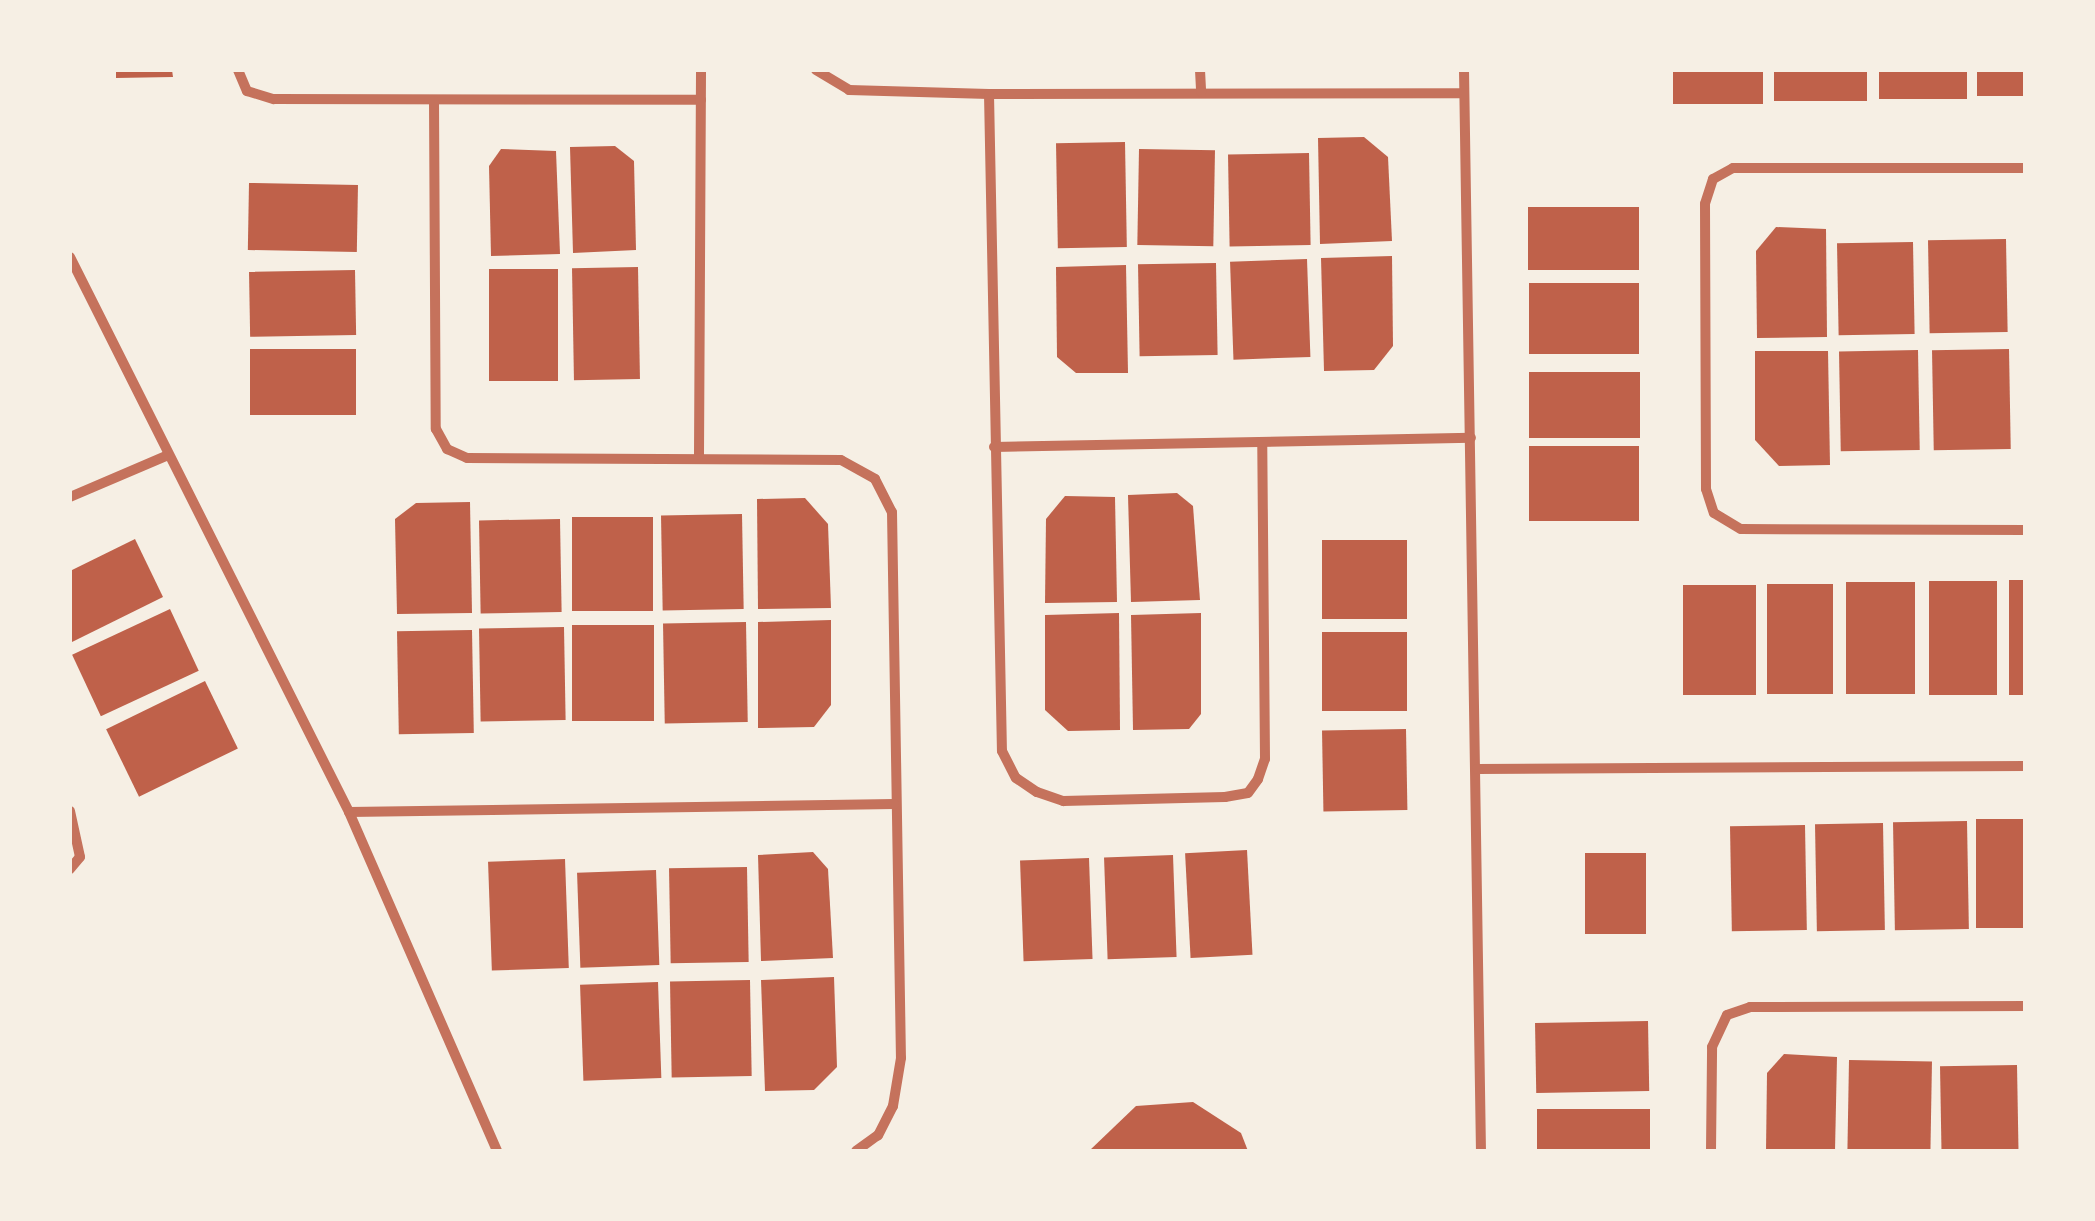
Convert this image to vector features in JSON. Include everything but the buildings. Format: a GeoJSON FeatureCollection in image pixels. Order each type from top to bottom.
{"type":"FeatureCollection","features":[{"type":"Feature","properties":{"kind":"street"},"geometry":{"type":"LineString","coordinates":[[238,70],[247,91],[274,99],[701,100]]}},
{"type":"Feature","properties":{"kind":"street"},"geometry":{"type":"LineString","coordinates":[[699,455],[701,70]]}},
{"type":"Feature","properties":{"kind":"street"},"geometry":{"type":"LineString","coordinates":[[816,70],[849,90],[988,94],[1464,93]]}},
{"type":"Feature","properties":{"kind":"street"},"geometry":{"type":"LineString","coordinates":[[1200,70],[1200,92]]}},
{"type":"Feature","properties":{"kind":"street"},"geometry":{"type":"LineString","coordinates":[[1464,70],[1480,1151]]}},
{"type":"Feature","properties":{"kind":"street"},"geometry":{"type":"LineString","coordinates":[[988,94],[1002,752],[1016,778],[1063,800],[1224,797],[1248,792],[1258,779],[1264,759],[1262,444]]}},
{"type":"Feature","properties":{"kind":"street"},"geometry":{"type":"LineString","coordinates":[[434,101],[436,429],[447,449],[467,458],[699,455],[842,460],[875,479],[892,512],[901,1058],[893,1106],[878,1135],[856,1151]]}},
{"type":"Feature","properties":{"kind":"street"},"geometry":{"type":"LineString","coordinates":[[2025,168],[1733,168],[1713,179],[1705,204],[1705,280],[1706,488],[1714,513],[1741,528],[2025,530]]}},
{"type":"Feature","properties":{"kind":"street"},"geometry":{"type":"LineString","coordinates":[[70,257],[166,456],[349,812],[497,1151]]}},
{"type":"Feature","properties":{"kind":"street"},"geometry":{"type":"LineString","coordinates":[[994,447],[1471,438]]}},
{"type":"Feature","properties":{"kind":"street"},"geometry":{"type":"LineString","coordinates":[[70,497],[166,456]]}},
{"type":"Feature","properties":{"kind":"street"},"geometry":{"type":"LineString","coordinates":[[1477,769],[2025,766]]}},
{"type":"Feature","properties":{"kind":"street"},"geometry":{"type":"LineString","coordinates":[[349,812],[894,804]]}},
{"type":"Feature","properties":{"kind":"street"},"geometry":{"type":"LineString","coordinates":[[70,812],[80,857],[70,869]]}},
{"type":"Feature","properties":{"kind":"street"},"geometry":{"type":"LineString","coordinates":[[1711,1151],[1712,1046],[1727,1015],[1750,1007],[2025,1006]]}}]}
